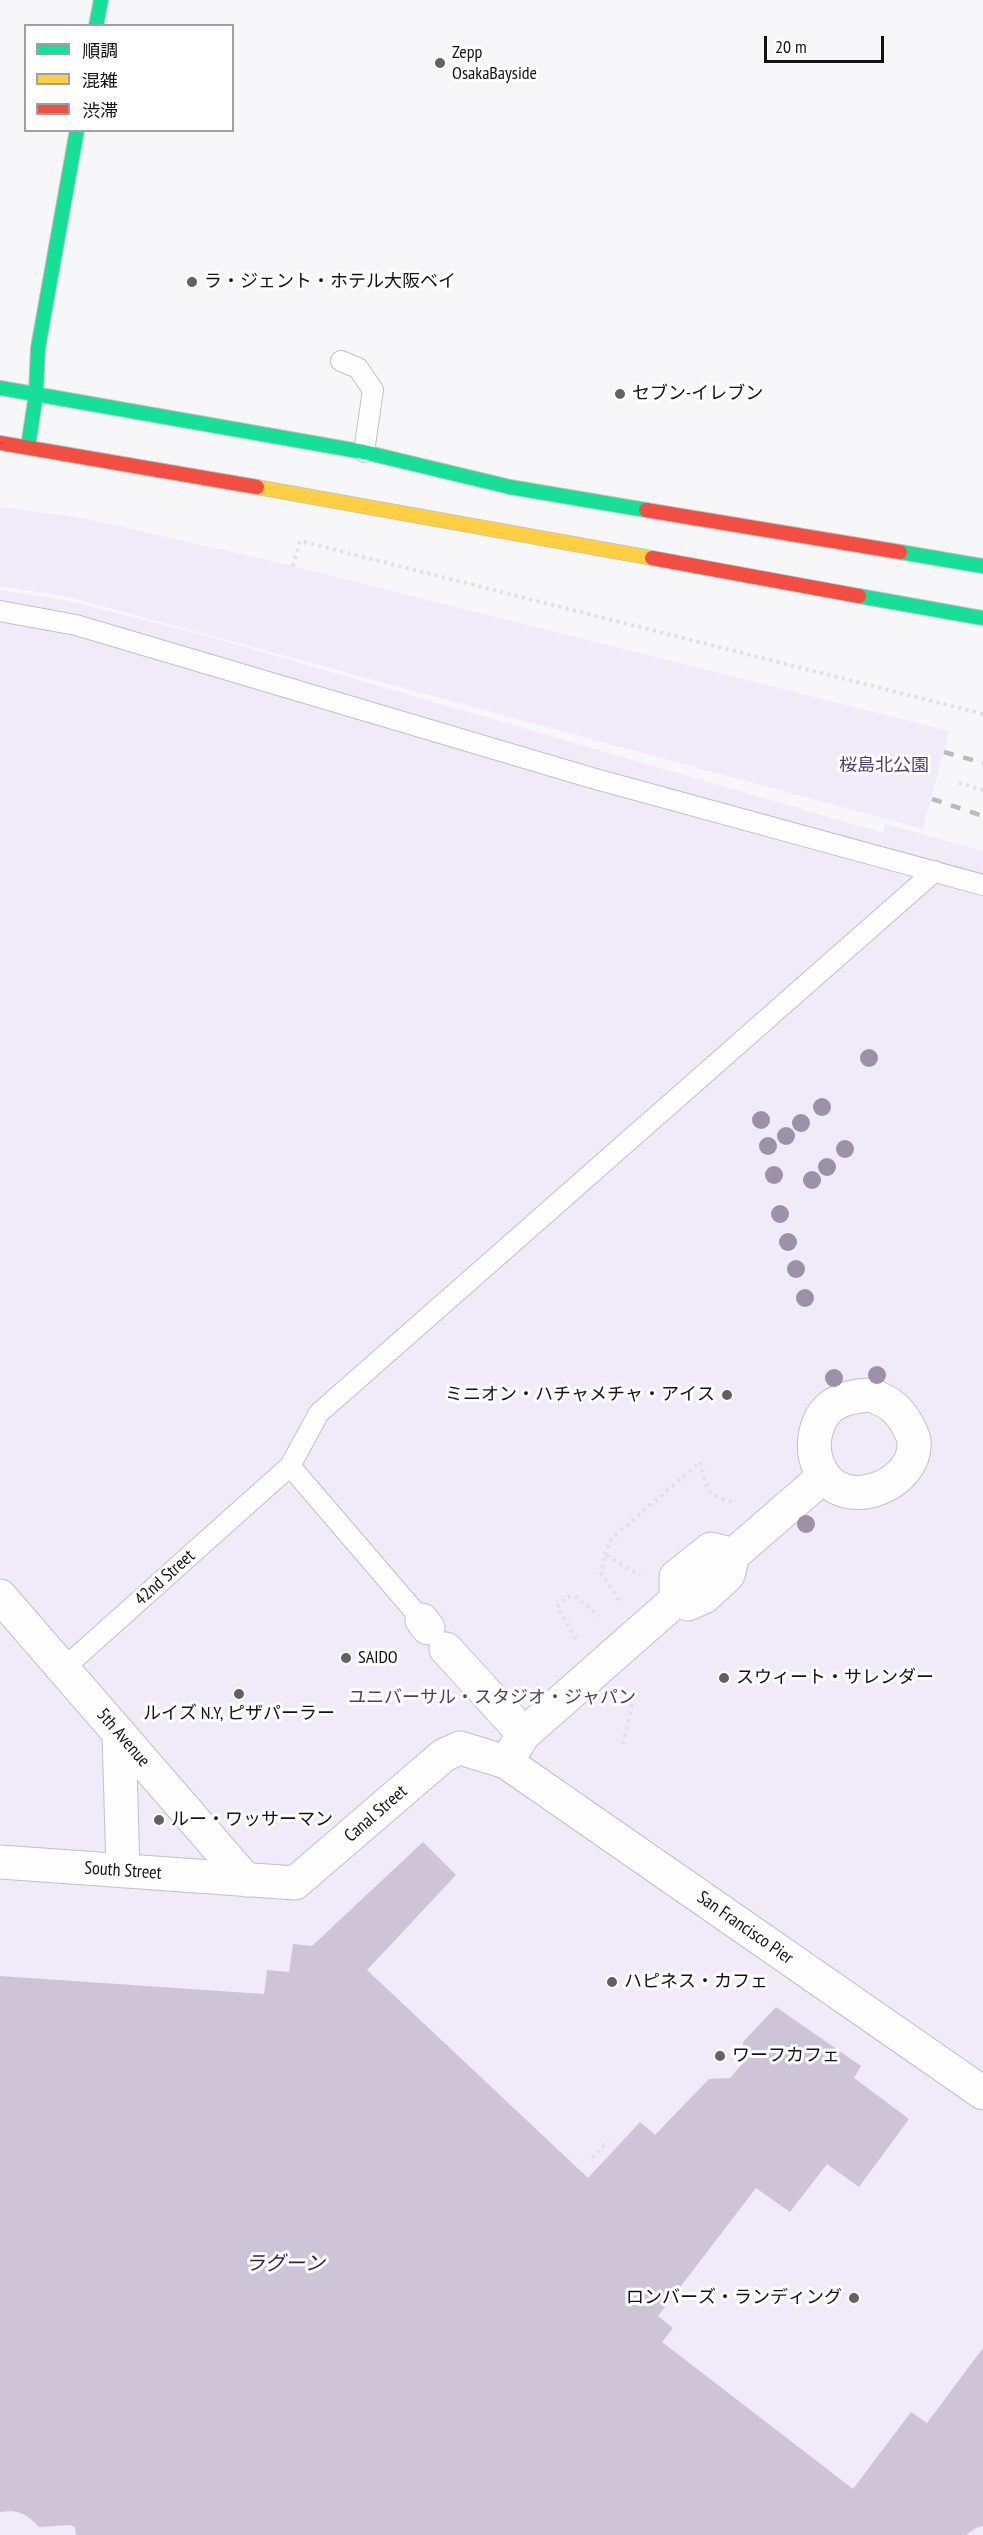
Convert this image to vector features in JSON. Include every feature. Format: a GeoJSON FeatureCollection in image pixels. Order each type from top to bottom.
{"type":"FeatureCollection","features":[{"type":"Feature","properties":{"kind":"street"},"geometry":{"type":"LineString","coordinates":[[96,24],[101,0]]}},
{"type":"Feature","properties":{"kind":"street"},"geometry":{"type":"LineString","coordinates":[[28,447],[36,394],[38,348],[77,132]]}},
{"type":"Feature","properties":{"kind":"street"},"geometry":{"type":"LineString","coordinates":[[0,388],[364,452],[510,487],[983,566]]}},
{"type":"Feature","properties":{"kind":"street"},"geometry":{"type":"LineString","coordinates":[[0,443],[983,618]]}},
{"type":"Feature","properties":{"kind":"street"},"geometry":{"type":"LineString","coordinates":[[506,1762],[524,1734],[632,1638],[676,1589],[688,1604],[704,1597],[728,1575],[733,1555],[823,1477]]}},
{"type":"Feature","properties":{"kind":"street","name":"5th Avenue"},"geometry":{"type":"LineString","coordinates":[[0,1596],[246,1880]]}},
{"type":"Feature","properties":{"kind":"street"},"geometry":{"type":"LineString","coordinates":[[432,1632],[524,1734]]}},
{"type":"Feature","properties":{"kind":"street"},"geometry":{"type":"LineString","coordinates":[[119,1733],[123,1871]]}},
{"type":"Feature","properties":{"kind":"street","name":"Canal Street"},"geometry":{"type":"LineString","coordinates":[[246,1880],[295,1883],[444,1755],[460,1749],[506,1762]]}},
{"type":"Feature","properties":{"kind":"street","name":"San Francisco Pier"},"geometry":{"type":"LineString","coordinates":[[506,1762],[983,2093]]}},
{"type":"Feature","properties":{"kind":"street","name":"South Street"},"geometry":{"type":"LineString","coordinates":[[0,1862],[246,1880]]}},
{"type":"Feature","properties":{"kind":"lane"},"geometry":{"type":"LineString","coordinates":[[340,361],[357,368],[373,390],[364,452]]}},
{"type":"Feature","properties":{"kind":"lane"},"geometry":{"type":"LineString","coordinates":[[0,611],[76,625],[592,778],[983,885]]}},
{"type":"Feature","properties":{"kind":"lane","name":"42nd Street"},"geometry":{"type":"LineString","coordinates":[[63,1669],[290,1466],[319,1413],[935,871]]}},
{"type":"Feature","properties":{"kind":"lane"},"geometry":{"type":"LineString","coordinates":[[290,1466],[432,1632]]}},
{"type":"Feature","properties":{"kind":"path"},"geometry":{"type":"LineString","coordinates":[[293,566],[300,541],[983,714]]}},
{"type":"Feature","properties":{"kind":"path"},"geometry":{"type":"LineString","coordinates":[[958,783],[983,790]]}},
{"type":"Feature","properties":{"kind":"path"},"geometry":{"type":"LineString","coordinates":[[572,1690],[572,1677],[578,1661],[576,1639],[557,1607],[566,1597],[575,1596],[616,1630],[632,1638],[633,1619],[601,1573],[611,1539],[700,1462],[709,1492],[713,1497],[737,1504]]}},
{"type":"Feature","properties":{"kind":"path"},"geometry":{"type":"LineString","coordinates":[[605,1555],[648,1580],[676,1589]]}},
{"type":"Feature","properties":{"kind":"path"},"geometry":{"type":"LineString","coordinates":[[592,2158],[608,2141]]}},
{"type":"Feature","properties":{"kind":"green space","name":"桜島北公園"},"geometry":{"type":"Polygon","coordinates":[[[0,507],[83,518],[293,566],[949,731],[923,829],[65,596],[0,586],[0,507]]]}},
{"type":"Feature","properties":{"kind":"green space","name":"ユニバーサル・スタジオ・ジャパン"},"geometry":{"type":"Polygon","coordinates":[[[0,590],[64,600],[200,634],[883,833],[886,824],[983,851],[983,2535],[0,2535],[0,590]]]}},
{"type":"Feature","properties":{"kind":"water","name":"ラグーン"},"geometry":{"type":"Polygon","coordinates":[[[423,1842],[456,1875],[367,1970],[588,2178],[640,2122],[655,2135],[709,2079],[730,2078],[743,2063],[743,2042],[776,2007],[861,2066],[854,2078],[909,2119],[859,2187],[827,2164],[790,2212],[756,2188],[658,2316],[673,2328],[662,2342],[853,2489],[911,2412],[927,2423],[983,2348],[983,2526],[966,2535],[76,2535],[75,2527],[70,2525],[39,2527],[22,2514],[12,2511],[0,2512],[0,1976],[264,1994],[267,1970],[289,1972],[293,1944],[312,1946],[423,1842]]]}},
{"type":"Feature","properties":{"kind":"railway"},"geometry":{"type":"LineString","coordinates":[[944,752],[983,763]]}},
{"type":"Feature","properties":{"kind":"railway"},"geometry":{"type":"LineString","coordinates":[[932,799],[983,816]]}},
{"type":"Feature","properties":{"kind":"traffic: fast"},"geometry":{"type":"LineString","coordinates":[[96,24],[101,0]]}},
{"type":"Feature","properties":{"kind":"traffic: fast"},"geometry":{"type":"LineString","coordinates":[[28,447],[36,394],[38,348],[77,132]]}},
{"type":"Feature","properties":{"kind":"traffic: fast"},"geometry":{"type":"LineString","coordinates":[[0,388],[364,452],[510,487],[646,510]]}},
{"type":"Feature","properties":{"kind":"traffic: fast"},"geometry":{"type":"LineString","coordinates":[[900,552],[983,566]]}},
{"type":"Feature","properties":{"kind":"traffic: fast"},"geometry":{"type":"LineString","coordinates":[[859,596],[983,618]]}},
{"type":"Feature","properties":{"kind":"traffic: slow"},"geometry":{"type":"LineString","coordinates":[[257,487],[652,558]]}},
{"type":"Feature","properties":{"kind":"traffic: jam"},"geometry":{"type":"LineString","coordinates":[[0,443],[257,487]]}},
{"type":"Feature","properties":{"kind":"traffic: jam"},"geometry":{"type":"LineString","coordinates":[[646,510],[900,552]]}},
{"type":"Feature","properties":{"kind":"traffic: jam"},"geometry":{"type":"LineString","coordinates":[[652,558],[859,596]]}},
{"type":"Feature","properties":{"kind":"place","name":"Zepp OsakaBayside"},"geometry":{"type":"Point","coordinates":[440,63]}},
{"type":"Feature","properties":{"kind":"place","name":"ラ・ジェント・ホテル大阪ベイ"},"geometry":{"type":"Point","coordinates":[192,282]}},
{"type":"Feature","properties":{"kind":"place","name":"セブン-イレブン"},"geometry":{"type":"Point","coordinates":[620,394]}},
{"type":"Feature","properties":{"kind":"place","name":"ミニオン・ハチャメチャ・アイス"},"geometry":{"type":"Point","coordinates":[727,1395]}},
{"type":"Feature","properties":{"kind":"place","name":"SAIDO"},"geometry":{"type":"Point","coordinates":[346,1658]}},
{"type":"Feature","properties":{"kind":"place","name":"スウィート・サレンダー"},"geometry":{"type":"Point","coordinates":[724,1678]}},
{"type":"Feature","properties":{"kind":"place","name":"ルイズ N.Y, ピザパーラー"},"geometry":{"type":"Point","coordinates":[239,1694]}},
{"type":"Feature","properties":{"kind":"place","name":"ルー・ワッサーマン"},"geometry":{"type":"Point","coordinates":[159,1820]}},
{"type":"Feature","properties":{"kind":"place","name":"ハピネス・カフェ"},"geometry":{"type":"Point","coordinates":[612,1982]}},
{"type":"Feature","properties":{"kind":"place","name":"ワーフカフェ"},"geometry":{"type":"Point","coordinates":[720,2056]}},
{"type":"Feature","properties":{"kind":"place","name":"ロンバーズ・ランディング"},"geometry":{"type":"Point","coordinates":[854,2298]}}]}
